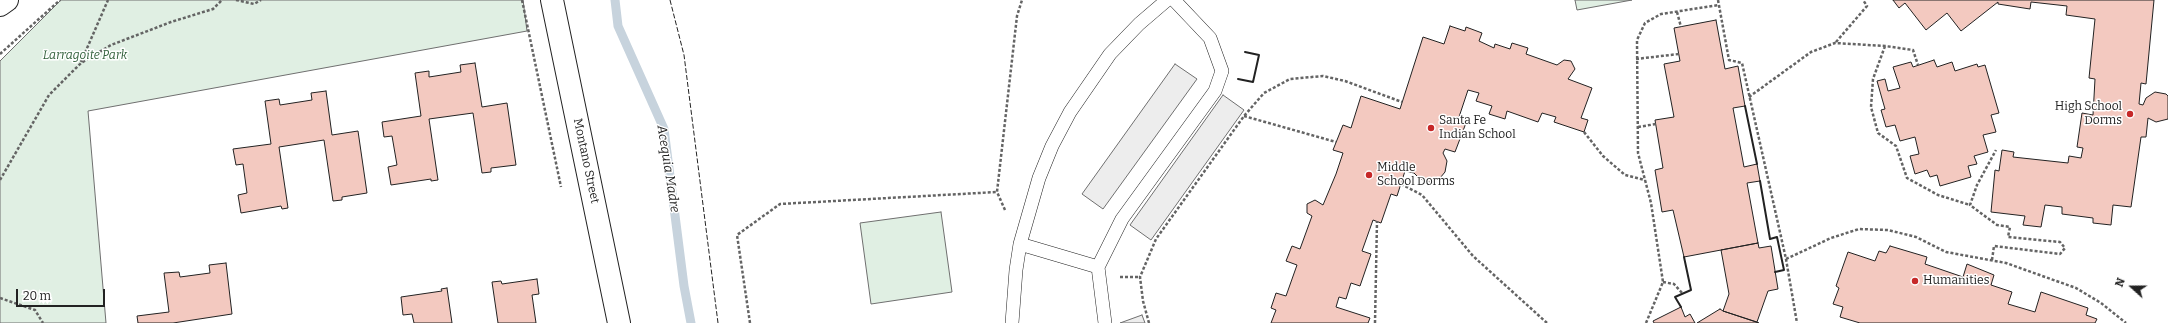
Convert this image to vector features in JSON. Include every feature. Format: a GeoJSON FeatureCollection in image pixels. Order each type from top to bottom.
{"type":"FeatureCollection","features":[{"type":"Feature","properties":{"kind":"street"},"geometry":{"type":"LineString","coordinates":[[0,6],[7,0]]}},
{"type":"Feature","properties":{"kind":"street","name":"Montano Street"},"geometry":{"type":"LineString","coordinates":[[552,0],[619,323]]}},
{"type":"Feature","properties":{"kind":"lane"},"geometry":{"type":"LineString","coordinates":[[1012,323],[1016,270],[1020,244],[1039,178],[1052,146],[1070,112],[1110,54],[1139,24],[1167,0]]}},
{"type":"Feature","properties":{"kind":"lane"},"geometry":{"type":"LineString","coordinates":[[1105,323],[1098,267],[1122,219],[1215,91],[1222,70],[1210,38],[1174,0]]}},
{"type":"Feature","properties":{"kind":"lane"},"geometry":{"type":"LineString","coordinates":[[1020,244],[1098,267]]}},
{"type":"Feature","properties":{"kind":"path"},"geometry":{"type":"LineString","coordinates":[[0,54],[60,0]]}},
{"type":"Feature","properties":{"kind":"path"},"geometry":{"type":"LineString","coordinates":[[81,63],[108,0]]}},
{"type":"Feature","properties":{"kind":"path"},"geometry":{"type":"LineString","coordinates":[[0,180],[49,95],[81,63],[111,46],[172,22],[213,9],[222,0]]}},
{"type":"Feature","properties":{"kind":"path"},"geometry":{"type":"LineString","coordinates":[[236,0],[254,4],[261,0]]}},
{"type":"Feature","properties":{"kind":"path"},"geometry":{"type":"LineString","coordinates":[[522,0],[561,188]]}},
{"type":"Feature","properties":{"kind":"path"},"geometry":{"type":"LineString","coordinates":[[1020,244],[997,192],[1017,16],[1022,0]]}},
{"type":"Feature","properties":{"kind":"path"},"geometry":{"type":"LineString","coordinates":[[1718,0],[1729,60],[1742,62],[1786,259],[1797,323]]}},
{"type":"Feature","properties":{"kind":"path"},"geometry":{"type":"LineString","coordinates":[[1749,97],[1811,52],[1835,42],[1867,6],[1862,0]]}},
{"type":"Feature","properties":{"kind":"path"},"geometry":{"type":"LineString","coordinates":[[1646,323],[1662,282],[1651,203],[1638,153],[1637,40],[1645,23],[1661,14],[1718,5]]}},
{"type":"Feature","properties":{"kind":"path"},"geometry":{"type":"LineString","coordinates":[[1677,12],[1681,27]]}},
{"type":"Feature","properties":{"kind":"path"},"geometry":{"type":"LineString","coordinates":[[1835,42],[1913,50],[1918,65]]}},
{"type":"Feature","properties":{"kind":"path"},"geometry":{"type":"LineString","coordinates":[[1885,46],[1872,79],[1871,107],[1878,133],[1896,146],[1907,178],[1938,195],[1970,205],[1997,225],[2010,227],[2008,237],[2060,242],[2065,248],[2060,254],[1994,246],[1992,260]]}},
{"type":"Feature","properties":{"kind":"path"},"geometry":{"type":"LineString","coordinates":[[1636,59],[1679,54]]}},
{"type":"Feature","properties":{"kind":"path"},"geometry":{"type":"LineString","coordinates":[[1149,323],[1142,301],[1140,277],[1156,239],[1194,183],[1244,116],[1264,94],[1290,79],[1323,76],[1402,102]]}},
{"type":"Feature","properties":{"kind":"path"},"geometry":{"type":"LineString","coordinates":[[1244,116],[1336,142]]}},
{"type":"Feature","properties":{"kind":"path"},"geometry":{"type":"LineString","coordinates":[[1638,127],[1656,124]]}},
{"type":"Feature","properties":{"kind":"path"},"geometry":{"type":"LineString","coordinates":[[1584,132],[1603,156],[1625,175],[1645,180]]}},
{"type":"Feature","properties":{"kind":"path"},"geometry":{"type":"LineString","coordinates":[[1970,205],[1977,185],[1996,150]]}},
{"type":"Feature","properties":{"kind":"path"},"geometry":{"type":"LineString","coordinates":[[1401,184],[1422,195],[1473,256],[1547,323]]}},
{"type":"Feature","properties":{"kind":"path"},"geometry":{"type":"LineString","coordinates":[[750,323],[737,235],[780,204],[997,192]]}},
{"type":"Feature","properties":{"kind":"path"},"geometry":{"type":"LineString","coordinates":[[1375,323],[1377,221]]}},
{"type":"Feature","properties":{"kind":"path"},"geometry":{"type":"LineString","coordinates":[[1786,259],[1831,238],[1859,229],[1888,230],[1916,237],[1946,252],[2006,262],[2076,288],[2101,303],[2126,323]]}},
{"type":"Feature","properties":{"kind":"path"},"geometry":{"type":"LineString","coordinates":[[1112,277],[1140,277]]}},
{"type":"Feature","properties":{"kind":"path"},"geometry":{"type":"LineString","coordinates":[[1662,282],[1674,284],[1683,294]]}},
{"type":"Feature","properties":{"kind":"path"},"geometry":{"type":"LineString","coordinates":[[0,298],[35,310],[44,323]]}},
{"type":"Feature","properties":{"kind":"green space","name":"Larragoite Park"},"geometry":{"type":"Polygon","coordinates":[[[61,0],[523,0],[527,31],[88,111],[106,323],[0,323],[0,61],[61,0]]]}},
{"type":"Feature","properties":{"kind":"green space"},"geometry":{"type":"Polygon","coordinates":[[[1575,0],[1632,0],[1577,10],[1575,0]]]}},
{"type":"Feature","properties":{"kind":"green space"},"geometry":{"type":"Polygon","coordinates":[[[941,212],[952,292],[871,304],[860,223],[941,212]]]}},
{"type":"Feature","properties":{"kind":"shaded area"},"geometry":{"type":"Polygon","coordinates":[[[1175,64],[1197,79],[1103,209],[1082,194],[1175,64]]]}},
{"type":"Feature","properties":{"kind":"shaded area"},"geometry":{"type":"Polygon","coordinates":[[[1223,95],[1244,110],[1151,240],[1130,225],[1223,95]]]}},
{"type":"Feature","properties":{"kind":"shaded area"},"geometry":{"type":"Polygon","coordinates":[[[1142,315],[1145,323],[1120,323],[1142,315]]]}},
{"type":"Feature","properties":{"kind":"building","name":"High School Dorms"},"geometry":{"type":"Polygon","coordinates":[[[1893,0],[2154,0],[2146,84],[2141,83],[2139,104],[2143,105],[2146,98],[2155,92],[2166,94],[2168,96],[2168,119],[2156,122],[2148,118],[2146,137],[2141,137],[2131,207],[2113,205],[2111,225],[2093,223],[2093,218],[2062,214],[2062,207],[2045,205],[2041,227],[2023,225],[2025,216],[1991,212],[1995,170],[1999,171],[2002,150],[2014,152],[2013,157],[2068,163],[2069,156],[2081,158],[2083,148],[2077,147],[2082,113],[2093,115],[2095,79],[2089,78],[2095,19],[2066,15],[2067,6],[2031,2],[2030,9],[1998,4],[1998,2],[1961,31],[1947,13],[1926,30],[1905,3],[1899,8],[1893,0]]]}},
{"type":"Feature","properties":{"kind":"building"},"geometry":{"type":"Polygon","coordinates":[[[1716,20],[1725,69],[1738,66],[1745,106],[1733,108],[1744,167],[1757,164],[1760,181],[1747,183],[1758,243],[1684,257],[1673,210],[1662,212],[1655,170],[1663,168],[1655,120],[1674,117],[1664,64],[1680,61],[1674,28],[1716,20]]]}},
{"type":"Feature","properties":{"kind":"building","name":"Middle School Dorms"},"geometry":{"type":"Polygon","coordinates":[[[1450,26],[1465,31],[1466,27],[1482,33],[1479,41],[1494,48],[1495,44],[1510,49],[1512,43],[1528,48],[1526,54],[1557,65],[1564,60],[1571,61],[1575,69],[1568,79],[1592,88],[1581,118],[1588,120],[1584,132],[1554,122],[1556,117],[1542,113],[1538,122],[1507,111],[1505,119],[1489,114],[1492,106],[1476,101],[1479,93],[1468,90],[1458,120],[1466,123],[1455,152],[1445,149],[1443,153],[1447,161],[1445,172],[1440,178],[1430,182],[1420,179],[1414,173],[1405,171],[1397,196],[1391,194],[1381,223],[1373,220],[1362,251],[1371,254],[1360,286],[1351,283],[1346,299],[1339,297],[1336,307],[1370,318],[1368,323],[1271,323],[1276,310],[1271,308],[1276,293],[1286,296],[1297,265],[1286,261],[1292,246],[1300,249],[1312,216],[1307,213],[1307,204],[1315,200],[1323,205],[1336,174],[1343,153],[1333,150],[1343,125],[1351,128],[1361,96],[1400,109],[1423,37],[1444,44],[1450,26]]]}},
{"type":"Feature","properties":{"kind":"building"},"geometry":{"type":"Polygon","coordinates":[[[1934,60],[1937,67],[1952,62],[1955,71],[1977,64],[1978,67],[1985,65],[1999,113],[1991,115],[1996,132],[1983,135],[1988,152],[1974,156],[1977,164],[1968,166],[1971,177],[1940,186],[1937,175],[1930,177],[1927,170],[1915,174],[1910,156],[1919,154],[1915,137],[1900,141],[1895,125],[1886,127],[1881,110],[1885,109],[1877,81],[1885,79],[1888,91],[1900,88],[1893,67],[1911,62],[1913,67],[1934,60]]]}},
{"type":"Feature","properties":{"kind":"building"},"geometry":{"type":"Polygon","coordinates":[[[475,63],[482,107],[507,103],[516,165],[491,168],[491,172],[482,173],[473,113],[429,119],[438,180],[431,181],[431,179],[391,185],[388,167],[397,165],[392,136],[384,137],[382,122],[421,116],[415,73],[429,71],[429,77],[461,72],[460,65],[475,63]]]}},
{"type":"Feature","properties":{"kind":"building"},"geometry":{"type":"Polygon","coordinates":[[[326,91],[332,135],[358,131],[367,193],[342,197],[342,200],[333,201],[324,140],[279,147],[288,208],[282,209],[281,206],[241,213],[238,195],[247,193],[243,164],[236,165],[233,149],[271,144],[265,101],[279,99],[280,105],[312,100],[311,93],[326,91]]]}},
{"type":"Feature","properties":{"kind":"building"},"geometry":{"type":"Polygon","coordinates":[[[1758,243],[1759,248],[1771,246],[1778,289],[1768,291],[1757,322],[1723,311],[1729,294],[1721,250],[1758,243]]]}},
{"type":"Feature","properties":{"kind":"building","name":"Humanities"},"geometry":{"type":"Polygon","coordinates":[[[1890,246],[1927,257],[1925,264],[1963,277],[1967,264],[1994,275],[1991,285],[2012,292],[2008,304],[2035,312],[2041,292],[2088,308],[2086,315],[2097,319],[2095,323],[1860,323],[1840,317],[1843,307],[1833,304],[1839,288],[1836,286],[1848,252],[1875,261],[1879,251],[1886,253],[1890,246]]]}},
{"type":"Feature","properties":{"kind":"building"},"geometry":{"type":"Polygon","coordinates":[[[226,263],[232,314],[173,323],[138,323],[137,316],[169,312],[164,273],[179,272],[180,277],[210,273],[209,265],[226,263]]]}},
{"type":"Feature","properties":{"kind":"building"},"geometry":{"type":"Polygon","coordinates":[[[537,279],[539,294],[532,295],[536,323],[498,323],[492,282],[501,281],[502,284],[537,279]]]}},
{"type":"Feature","properties":{"kind":"building"},"geometry":{"type":"Polygon","coordinates":[[[447,288],[452,323],[414,323],[412,314],[403,315],[401,297],[442,291],[441,289],[447,288]]]}},
{"type":"Feature","properties":{"kind":"building"},"geometry":{"type":"Polygon","coordinates":[[[1681,307],[1685,317],[1690,314],[1695,323],[1654,323],[1653,321],[1681,307]]]}},
{"type":"Feature","properties":{"kind":"building"},"geometry":{"type":"Polygon","coordinates":[[[1720,309],[1723,311],[1759,323],[1697,323],[1720,309]]]}},
{"type":"Feature","properties":{"kind":"waterway","name":"Acequia Madre"},"geometry":{"type":"LineString","coordinates":[[615,0],[618,26],[664,129],[684,286],[691,323]]}},
{"type":"Feature","properties":{"kind":"fence"},"geometry":{"type":"LineString","coordinates":[[670,0],[684,55],[718,323]]}},
{"type":"Feature","properties":{"kind":"wall"},"geometry":{"type":"LineString","coordinates":[[1238,79],[1253,82],[1259,55],[1245,52]]}},
{"type":"Feature","properties":{"kind":"wall"},"geometry":{"type":"LineString","coordinates":[[1745,106],[1757,164]]}},
{"type":"Feature","properties":{"kind":"wall"},"geometry":{"type":"LineString","coordinates":[[1760,181],[1770,239],[1777,237],[1784,270],[1775,272]]}},
{"type":"Feature","properties":{"kind":"wall"},"geometry":{"type":"LineString","coordinates":[[1681,307],[1675,297],[1691,290],[1684,257]]}},
{"type":"Feature","properties":{"kind":"place","name":"High School Dorms"},"geometry":{"type":"Point","coordinates":[2130,114]}},
{"type":"Feature","properties":{"kind":"place","name":"Santa Fe Indian School"},"geometry":{"type":"Point","coordinates":[1431,128]}},
{"type":"Feature","properties":{"kind":"place","name":"Middle School Dorms"},"geometry":{"type":"Point","coordinates":[1369,175]}},
{"type":"Feature","properties":{"kind":"place","name":"Humanities"},"geometry":{"type":"Point","coordinates":[1915,281]}}]}
